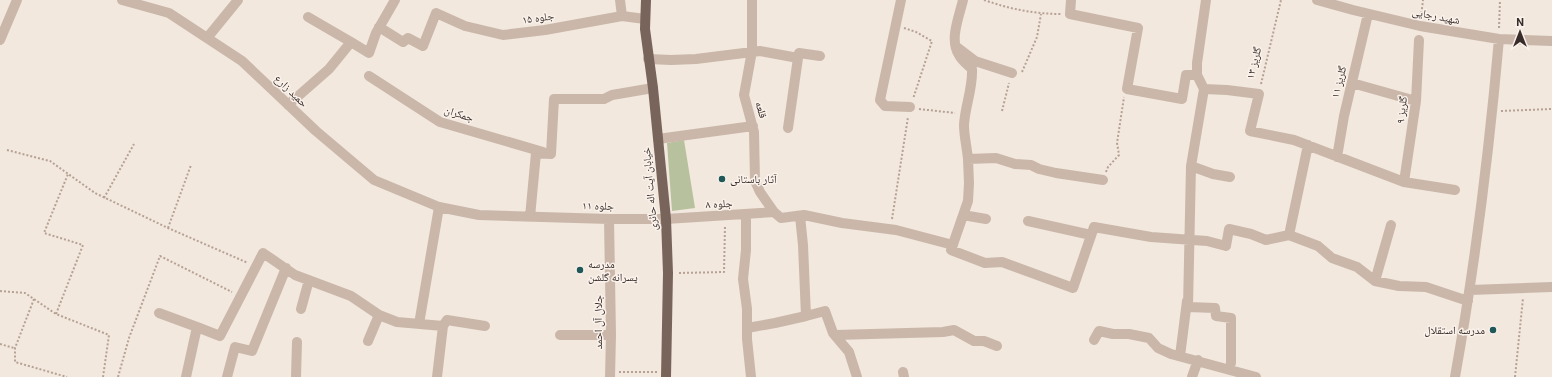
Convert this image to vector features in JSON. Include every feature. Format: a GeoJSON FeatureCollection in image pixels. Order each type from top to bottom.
{"type":"FeatureCollection","features":[{"type":"Feature","properties":{"kind":"main road","name":"خیابان آیت اله حائری"},"geometry":{"type":"LineString","coordinates":[[646,0],[645,29],[653,88],[666,219],[668,273],[666,374]]}},
{"type":"Feature","properties":{"kind":"street"},"geometry":{"type":"LineString","coordinates":[[0,40],[17,0]]}},
{"type":"Feature","properties":{"kind":"street","name":"حمید زارع"},"geometry":{"type":"LineString","coordinates":[[122,0],[153,4],[242,61],[316,131],[374,180],[439,207],[479,215],[530,217]]}},
{"type":"Feature","properties":{"kind":"street"},"geometry":{"type":"LineString","coordinates":[[207,38],[238,0]]}},
{"type":"Feature","properties":{"kind":"street"},"geometry":{"type":"LineString","coordinates":[[308,17],[369,53],[379,27],[395,0]]}},
{"type":"Feature","properties":{"kind":"street"},"geometry":{"type":"LineString","coordinates":[[620,0],[622,16]]}},
{"type":"Feature","properties":{"kind":"street","name":"قلعه"},"geometry":{"type":"LineString","coordinates":[[752,0],[752,52],[744,95],[754,132],[755,181],[760,192],[778,215]]}},
{"type":"Feature","properties":{"kind":"street"},"geometry":{"type":"LineString","coordinates":[[901,0],[880,100],[885,106],[910,107]]}},
{"type":"Feature","properties":{"kind":"street"},"geometry":{"type":"LineString","coordinates":[[963,0],[956,26],[954,45],[959,56],[972,69],[972,81],[964,125],[969,183],[968,201],[952,250],[985,263],[1002,262],[1072,288],[1094,227],[1151,237],[1190,241],[1207,241],[1226,246],[1229,229],[1251,234],[1266,240],[1289,235],[1318,246],[1332,258],[1357,267],[1375,281],[1399,286],[1426,287],[1468,301]]}},
{"type":"Feature","properties":{"kind":"street"},"geometry":{"type":"LineString","coordinates":[[1071,0],[1070,14],[1138,28],[1127,89],[1182,99],[1186,75],[1196,75]]}},
{"type":"Feature","properties":{"kind":"street"},"geometry":{"type":"LineString","coordinates":[[1206,0],[1196,63],[1196,75],[1204,89],[1191,166],[1188,307],[1215,308],[1216,316],[1231,318],[1231,363]]}},
{"type":"Feature","properties":{"kind":"street","name":"شهید رجایی"},"geometry":{"type":"LineString","coordinates":[[1317,0],[1331,2],[1368,14],[1420,26],[1499,39],[1552,42]]}},
{"type":"Feature","properties":{"kind":"street","name":"جلوه ۱۵"},"geometry":{"type":"LineString","coordinates":[[379,27],[403,42],[408,38],[423,46],[436,13],[466,26],[503,35],[545,30],[622,16],[646,19]]}},
{"type":"Feature","properties":{"kind":"street","name":"گلریز ۱۱"},"geometry":{"type":"LineString","coordinates":[[1337,156],[1344,116],[1368,14]]}},
{"type":"Feature","properties":{"kind":"street"},"geometry":{"type":"LineString","coordinates":[[1455,377],[1476,253],[1493,111],[1499,39]]}},
{"type":"Feature","properties":{"kind":"street","name":"گلریز ۹"},"geometry":{"type":"LineString","coordinates":[[1404,182],[1416,101],[1420,40]]}},
{"type":"Feature","properties":{"kind":"street"},"geometry":{"type":"LineString","coordinates":[[288,105],[329,69],[351,42]]}},
{"type":"Feature","properties":{"kind":"street"},"geometry":{"type":"LineString","coordinates":[[954,45],[975,61],[1012,73]]}},
{"type":"Feature","properties":{"kind":"street"},"geometry":{"type":"LineString","coordinates":[[648,59],[696,59],[760,51],[798,58]]}},
{"type":"Feature","properties":{"kind":"street"},"geometry":{"type":"LineString","coordinates":[[788,128],[799,53],[820,56]]}},
{"type":"Feature","properties":{"kind":"street","name":"جمکران"},"geometry":{"type":"LineString","coordinates":[[369,76],[440,122],[551,154]]}},
{"type":"Feature","properties":{"kind":"street"},"geometry":{"type":"LineString","coordinates":[[1352,83],[1416,101]]}},
{"type":"Feature","properties":{"kind":"street"},"geometry":{"type":"LineString","coordinates":[[530,217],[536,153],[551,154],[554,99],[604,99],[612,95],[653,88]]}},
{"type":"Feature","properties":{"kind":"street"},"geometry":{"type":"LineString","coordinates":[[1204,89],[1259,94]]}},
{"type":"Feature","properties":{"kind":"street","name":"گلریز ۱۳"},"geometry":{"type":"LineString","coordinates":[[1259,94],[1250,132],[1294,140],[1308,145]]}},
{"type":"Feature","properties":{"kind":"street"},"geometry":{"type":"LineString","coordinates":[[658,139],[752,126]]}},
{"type":"Feature","properties":{"kind":"street"},"geometry":{"type":"LineString","coordinates":[[1289,235],[1308,145],[1404,182],[1455,190]]}},
{"type":"Feature","properties":{"kind":"street"},"geometry":{"type":"LineString","coordinates":[[968,158],[996,158],[1015,164],[1031,165],[1039,169],[1056,173],[1103,180]]}},
{"type":"Feature","properties":{"kind":"street"},"geometry":{"type":"LineString","coordinates":[[1191,166],[1213,174],[1230,177]]}},
{"type":"Feature","properties":{"kind":"street"},"geometry":{"type":"LineString","coordinates":[[419,324],[439,207]]}},
{"type":"Feature","properties":{"kind":"street"},"geometry":{"type":"LineString","coordinates":[[746,214],[746,250],[743,279],[747,309],[751,377]]}},
{"type":"Feature","properties":{"kind":"street","name":"جلوه ۸"},"geometry":{"type":"LineString","coordinates":[[666,219],[746,214],[804,216],[842,223],[890,229],[953,245]]}},
{"type":"Feature","properties":{"kind":"street"},"geometry":{"type":"LineString","coordinates":[[963,215],[986,219]]}},
{"type":"Feature","properties":{"kind":"street"},"geometry":{"type":"LineString","coordinates":[[800,216],[806,316]]}},
{"type":"Feature","properties":{"kind":"street","name":"جلوه ۱۱"},"geometry":{"type":"LineString","coordinates":[[530,217],[666,219]]}},
{"type":"Feature","properties":{"kind":"street","name":"جلال آل احمد"},"geometry":{"type":"LineString","coordinates":[[609,219],[611,335],[610,375]]}},
{"type":"Feature","properties":{"kind":"street"},"geometry":{"type":"LineString","coordinates":[[1028,221],[1091,235]]}},
{"type":"Feature","properties":{"kind":"street"},"geometry":{"type":"LineString","coordinates":[[1375,281],[1391,225]]}},
{"type":"Feature","properties":{"kind":"street"},"geometry":{"type":"LineString","coordinates":[[159,313],[220,336],[263,253],[295,275],[351,296],[379,314],[397,322],[443,326]]}},
{"type":"Feature","properties":{"kind":"street"},"geometry":{"type":"LineString","coordinates":[[227,377],[235,346],[252,351],[286,268]]}},
{"type":"Feature","properties":{"kind":"street"},"geometry":{"type":"LineString","coordinates":[[301,309],[309,280]]}},
{"type":"Feature","properties":{"kind":"street"},"geometry":{"type":"LineString","coordinates":[[1180,356],[1189,281]]}},
{"type":"Feature","properties":{"kind":"street"},"geometry":{"type":"LineString","coordinates":[[1470,290],[1552,287]]}},
{"type":"Feature","properties":{"kind":"street"},"geometry":{"type":"LineString","coordinates":[[747,328],[775,324],[825,311],[835,335],[849,352],[857,377]]}},
{"type":"Feature","properties":{"kind":"street"},"geometry":{"type":"LineString","coordinates":[[368,341],[379,314]]}},
{"type":"Feature","properties":{"kind":"street"},"geometry":{"type":"LineString","coordinates":[[437,377],[443,326],[447,320],[485,326]]}},
{"type":"Feature","properties":{"kind":"street"},"geometry":{"type":"LineString","coordinates":[[186,377],[197,327]]}},
{"type":"Feature","properties":{"kind":"street"},"geometry":{"type":"LineString","coordinates":[[835,335],[943,332],[954,330],[974,341],[984,340],[997,346]]}},
{"type":"Feature","properties":{"kind":"street"},"geometry":{"type":"LineString","coordinates":[[1094,340],[1099,331],[1149,338],[1158,348],[1180,356],[1254,377]]}},
{"type":"Feature","properties":{"kind":"street"},"geometry":{"type":"LineString","coordinates":[[560,335],[611,335]]}},
{"type":"Feature","properties":{"kind":"street"},"geometry":{"type":"LineString","coordinates":[[296,377],[297,342]]}},
{"type":"Feature","properties":{"kind":"street"},"geometry":{"type":"LineString","coordinates":[[1192,377],[1198,360]]}},
{"type":"Feature","properties":{"kind":"path"},"geometry":{"type":"LineString","coordinates":[[984,0],[1012,9],[1041,14],[1070,14]]}},
{"type":"Feature","properties":{"kind":"path","name":"گلریز ۱۳"},"geometry":{"type":"LineString","coordinates":[[1259,94],[1282,0]]}},
{"type":"Feature","properties":{"kind":"path"},"geometry":{"type":"LineString","coordinates":[[1420,26],[1423,0]]}},
{"type":"Feature","properties":{"kind":"path"},"geometry":{"type":"LineString","coordinates":[[1499,39],[1500,0]]}},
{"type":"Feature","properties":{"kind":"path"},"geometry":{"type":"LineString","coordinates":[[1002,111],[1012,73],[1021,74],[1023,70],[1037,37],[1041,14]]}},
{"type":"Feature","properties":{"kind":"path"},"geometry":{"type":"LineString","coordinates":[[890,229],[910,107],[932,41],[916,32],[896,25]]}},
{"type":"Feature","properties":{"kind":"path"},"geometry":{"type":"LineString","coordinates":[[1103,180],[1108,167],[1119,155],[1117,143],[1122,102],[1127,89]]}},
{"type":"Feature","properties":{"kind":"path"},"geometry":{"type":"LineString","coordinates":[[910,107],[965,115]]}},
{"type":"Feature","properties":{"kind":"path"},"geometry":{"type":"LineString","coordinates":[[1493,111],[1552,109]]}},
{"type":"Feature","properties":{"kind":"path"},"geometry":{"type":"LineString","coordinates":[[104,198],[134,144]]}},
{"type":"Feature","properties":{"kind":"path"},"geometry":{"type":"LineString","coordinates":[[7,150],[50,161],[104,198],[168,228],[256,266]]}},
{"type":"Feature","properties":{"kind":"path"},"geometry":{"type":"LineString","coordinates":[[168,228],[191,165]]}},
{"type":"Feature","properties":{"kind":"path"},"geometry":{"type":"LineString","coordinates":[[56,314],[83,245],[44,233],[68,174]]}},
{"type":"Feature","properties":{"kind":"path"},"geometry":{"type":"LineString","coordinates":[[668,273],[724,272],[725,216]]}},
{"type":"Feature","properties":{"kind":"path"},"geometry":{"type":"LineString","coordinates":[[118,377],[129,338],[160,256],[241,297]]}},
{"type":"Feature","properties":{"kind":"path"},"geometry":{"type":"LineString","coordinates":[[1515,377],[1524,288]]}},
{"type":"Feature","properties":{"kind":"path"},"geometry":{"type":"LineString","coordinates":[[0,291],[25,293],[56,314],[109,335],[102,377]]}},
{"type":"Feature","properties":{"kind":"path"},"geometry":{"type":"LineString","coordinates":[[34,299],[15,348],[15,362],[67,377]]}},
{"type":"Feature","properties":{"kind":"path"},"geometry":{"type":"LineString","coordinates":[[0,344],[15,348]]}},
{"type":"Feature","properties":{"kind":"path"},"geometry":{"type":"LineString","coordinates":[[610,375],[666,374]]}},
{"type":"Feature","properties":{"kind":"green space"},"geometry":{"type":"Polygon","coordinates":[[[684,140],[695,208],[672,211],[667,143],[684,140]]]}},
{"type":"Feature","properties":{"kind":"place","name":"آثار باستانی"},"geometry":{"type":"Point","coordinates":[722,179]}},
{"type":"Feature","properties":{"kind":"place","name":"مدرسه پسرانه گلشن"},"geometry":{"type":"Point","coordinates":[580,270]}},
{"type":"Feature","properties":{"kind":"place","name":"مدرسه استقلال"},"geometry":{"type":"Point","coordinates":[1493,330]}}]}
